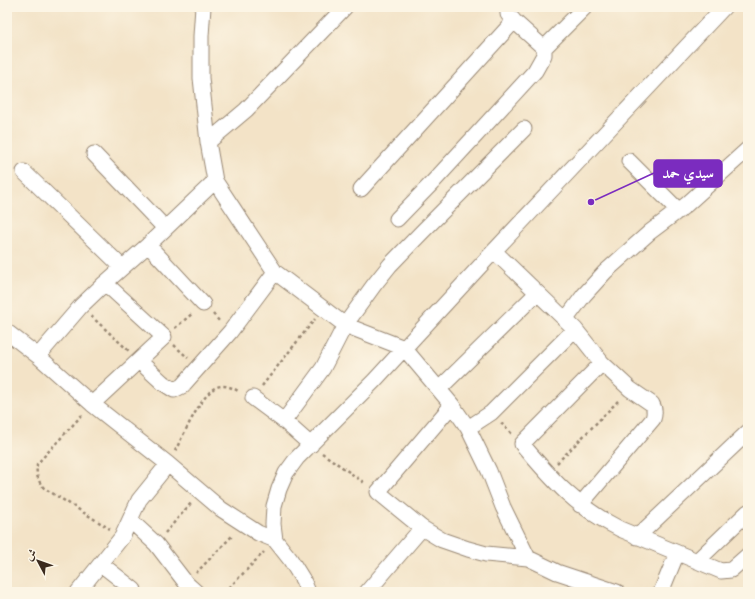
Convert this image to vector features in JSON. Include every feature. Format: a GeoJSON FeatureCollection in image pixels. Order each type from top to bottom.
{"type":"FeatureCollection","features":[{"type":"Feature","properties":{"kind":"street"},"geometry":{"type":"LineString","coordinates":[[203,7],[201,78],[208,142],[215,181],[275,272],[346,325],[404,348],[452,405],[468,428],[489,471],[503,507],[528,558]]}},
{"type":"Feature","properties":{"kind":"street"},"geometry":{"type":"LineString","coordinates":[[208,142],[246,110],[345,7]]}},
{"type":"Feature","properties":{"kind":"street"},"geometry":{"type":"LineString","coordinates":[[544,48],[585,7]]}},
{"type":"Feature","properties":{"kind":"street"},"geometry":{"type":"LineString","coordinates":[[308,592],[303,580],[276,540],[273,524],[274,506],[278,489],[286,473],[310,445],[369,387],[494,251],[724,7]]}},
{"type":"Feature","properties":{"kind":"street"},"geometry":{"type":"LineString","coordinates":[[361,189],[511,14],[544,48],[544,55],[535,71],[397,219]]}},
{"type":"Feature","properties":{"kind":"street"},"geometry":{"type":"LineString","coordinates":[[284,421],[323,368],[346,325],[361,301],[390,265],[524,129]]}},
{"type":"Feature","properties":{"kind":"street"},"geometry":{"type":"LineString","coordinates":[[468,428],[491,413],[570,324],[584,295],[605,272],[650,232],[679,211],[714,181],[748,149]]}},
{"type":"Feature","properties":{"kind":"street"},"geometry":{"type":"LineString","coordinates":[[94,154],[165,228]]}},
{"type":"Feature","properties":{"kind":"street"},"geometry":{"type":"LineString","coordinates":[[629,162],[679,211]]}},
{"type":"Feature","properties":{"kind":"street"},"geometry":{"type":"LineString","coordinates":[[24,172],[122,267]]}},
{"type":"Feature","properties":{"kind":"street"},"geometry":{"type":"LineString","coordinates":[[38,356],[81,306],[215,181]]}},
{"type":"Feature","properties":{"kind":"street"},"geometry":{"type":"LineString","coordinates":[[148,245],[204,304]]}},
{"type":"Feature","properties":{"kind":"street"},"geometry":{"type":"LineString","coordinates":[[494,251],[570,324],[602,363],[630,389],[652,404],[654,408],[654,415],[580,505]]}},
{"type":"Feature","properties":{"kind":"street"},"geometry":{"type":"LineString","coordinates":[[139,361],[163,383],[174,390],[182,386],[230,332],[275,272]]}},
{"type":"Feature","properties":{"kind":"street"},"geometry":{"type":"LineString","coordinates":[[92,404],[164,337],[105,283]]}},
{"type":"Feature","properties":{"kind":"street"},"geometry":{"type":"LineString","coordinates":[[439,390],[537,293]]}},
{"type":"Feature","properties":{"kind":"street"},"geometry":{"type":"LineString","coordinates":[[7,332],[38,356],[92,404],[168,464],[221,510],[258,533],[276,540]]}},
{"type":"Feature","properties":{"kind":"street"},"geometry":{"type":"LineString","coordinates":[[602,363],[522,444],[547,473],[580,505],[604,521],[637,537],[721,571],[732,570],[748,555]]}},
{"type":"Feature","properties":{"kind":"street"},"geometry":{"type":"LineString","coordinates":[[252,398],[284,421],[310,445]]}},
{"type":"Feature","properties":{"kind":"street"},"geometry":{"type":"LineString","coordinates":[[452,405],[378,492],[422,528],[442,540],[468,550],[486,554],[528,558],[597,589],[617,592]]}},
{"type":"Feature","properties":{"kind":"street"},"geometry":{"type":"LineString","coordinates":[[637,537],[748,432]]}},
{"type":"Feature","properties":{"kind":"street"},"geometry":{"type":"LineString","coordinates":[[78,592],[122,537],[139,500],[168,464]]}},
{"type":"Feature","properties":{"kind":"street"},"geometry":{"type":"LineString","coordinates":[[697,561],[748,512]]}},
{"type":"Feature","properties":{"kind":"street"},"geometry":{"type":"LineString","coordinates":[[130,520],[156,544],[191,588]]}},
{"type":"Feature","properties":{"kind":"street"},"geometry":{"type":"LineString","coordinates":[[367,592],[422,528]]}},
{"type":"Feature","properties":{"kind":"street"},"geometry":{"type":"LineString","coordinates":[[661,592],[677,553]]}},
{"type":"Feature","properties":{"kind":"street"},"geometry":{"type":"LineString","coordinates":[[101,564],[134,590],[132,592]]}},
{"type":"Feature","properties":{"kind":"path"},"geometry":{"type":"LineString","coordinates":[[199,367],[164,337],[204,304],[230,332]]}},
{"type":"Feature","properties":{"kind":"path"},"geometry":{"type":"LineString","coordinates":[[81,306],[139,361]]}},
{"type":"Feature","properties":{"kind":"path"},"geometry":{"type":"LineString","coordinates":[[168,464],[203,399],[210,391],[217,387],[229,386],[252,398],[323,309]]}},
{"type":"Feature","properties":{"kind":"path"},"geometry":{"type":"LineString","coordinates":[[547,473],[630,389]]}},
{"type":"Feature","properties":{"kind":"path"},"geometry":{"type":"LineString","coordinates":[[92,404],[37,464],[36,471],[38,480],[44,488],[122,537]]}},
{"type":"Feature","properties":{"kind":"path"},"geometry":{"type":"LineString","coordinates":[[491,413],[522,444]]}},
{"type":"Feature","properties":{"kind":"path"},"geometry":{"type":"LineString","coordinates":[[310,445],[378,492]]}},
{"type":"Feature","properties":{"kind":"path"},"geometry":{"type":"LineString","coordinates":[[156,544],[201,493]]}},
{"type":"Feature","properties":{"kind":"path"},"geometry":{"type":"LineString","coordinates":[[191,588],[243,524]]}},
{"type":"Feature","properties":{"kind":"path"},"geometry":{"type":"LineString","coordinates":[[226,592],[276,540]]}},
{"type":"Feature","properties":{"kind":"place","name":"سيدي حمد"},"geometry":{"type":"Point","coordinates":[591,202]}}]}
